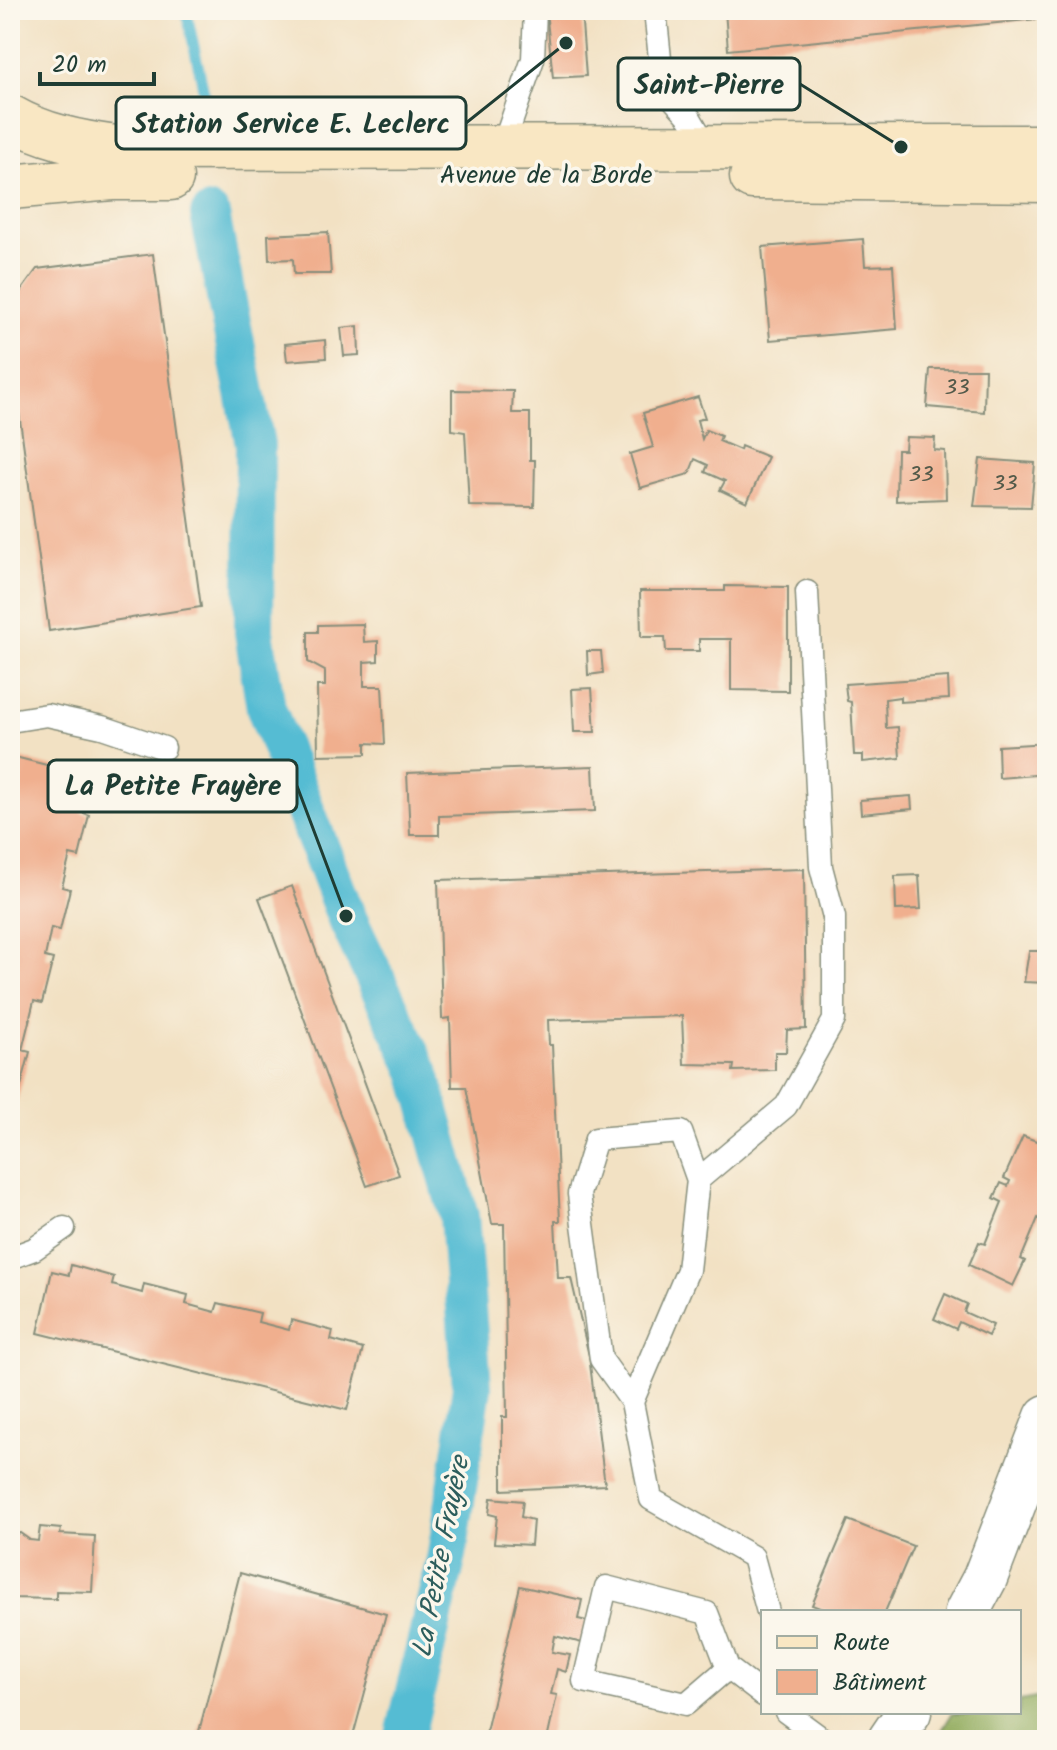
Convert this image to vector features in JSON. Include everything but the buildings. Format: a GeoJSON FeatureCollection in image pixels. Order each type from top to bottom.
{"type":"FeatureCollection","features":[{"type":"Feature","properties":{"kind":"main road"},"geometry":{"type":"LineString","coordinates":[[10,117],[69,141],[116,148],[1047,147]]}},
{"type":"Feature","properties":{"kind":"main road","name":"Avenue de la Borde"},"geometry":{"type":"LineString","coordinates":[[22,192],[112,178],[1047,180]]}},
{"type":"Feature","properties":{"kind":"street"},"geometry":{"type":"LineString","coordinates":[[968,1610],[985,1578],[1047,1417]]}},
{"type":"Feature","properties":{"kind":"street"},"geometry":{"type":"LineString","coordinates":[[890,1740],[908,1714]]}},
{"type":"Feature","properties":{"kind":"lane"},"geometry":{"type":"LineString","coordinates":[[503,146],[533,59],[535,10]]}},
{"type":"Feature","properties":{"kind":"lane"},"geometry":{"type":"LineString","coordinates":[[655,10],[663,88],[690,118],[707,147]]}},
{"type":"Feature","properties":{"kind":"lane"},"geometry":{"type":"LineString","coordinates":[[698,1180],[786,1106],[834,1020],[834,917],[821,867],[807,592]]}},
{"type":"Feature","properties":{"kind":"lane"},"geometry":{"type":"LineString","coordinates":[[10,721],[47,715],[102,727],[164,748]]}},
{"type":"Feature","properties":{"kind":"lane"},"geometry":{"type":"LineString","coordinates":[[632,1402],[688,1270],[698,1180],[681,1132],[596,1139],[579,1194],[601,1359],[632,1402],[651,1499],[753,1557],[767,1610]]}},
{"type":"Feature","properties":{"kind":"lane"},"geometry":{"type":"LineString","coordinates":[[10,1258],[34,1249],[64,1228]]}},
{"type":"Feature","properties":{"kind":"lane"},"geometry":{"type":"LineString","coordinates":[[728,1668],[686,1704],[584,1681],[606,1587],[707,1613],[728,1668],[761,1693]]}},
{"type":"Feature","properties":{"kind":"lane"},"geometry":{"type":"LineString","coordinates":[[789,1714],[824,1740]]}},
{"type":"Feature","properties":{"kind":"green space"},"geometry":{"type":"Polygon","coordinates":[[[1047,1696],[1047,1740],[936,1740],[952,1714],[1021,1714],[1021,1701],[1047,1696]]]}},
{"type":"Feature","properties":{"kind":"waterway","name":"La Petite Frayère"},"geometry":{"type":"LineString","coordinates":[[186,10],[206,101]]}},
{"type":"Feature","properties":{"kind":"waterway","name":"La Petite Frayère"},"geometry":{"type":"LineString","coordinates":[[210,215],[255,444],[254,632],[266,708],[346,916],[419,1071],[459,1216],[472,1387],[447,1555],[404,1740]]}},
{"type":"Feature","properties":{"kind":"place","name":"Station Service E. Leclerc"},"geometry":{"type":"Point","coordinates":[566,43]}},
{"type":"Feature","properties":{"kind":"place","name":"Saint-Pierre"},"geometry":{"type":"Point","coordinates":[901,147]}},
{"type":"Feature","properties":{"kind":"place","name":"La Petite Frayère"},"geometry":{"type":"Point","coordinates":[346,916]}}]}
